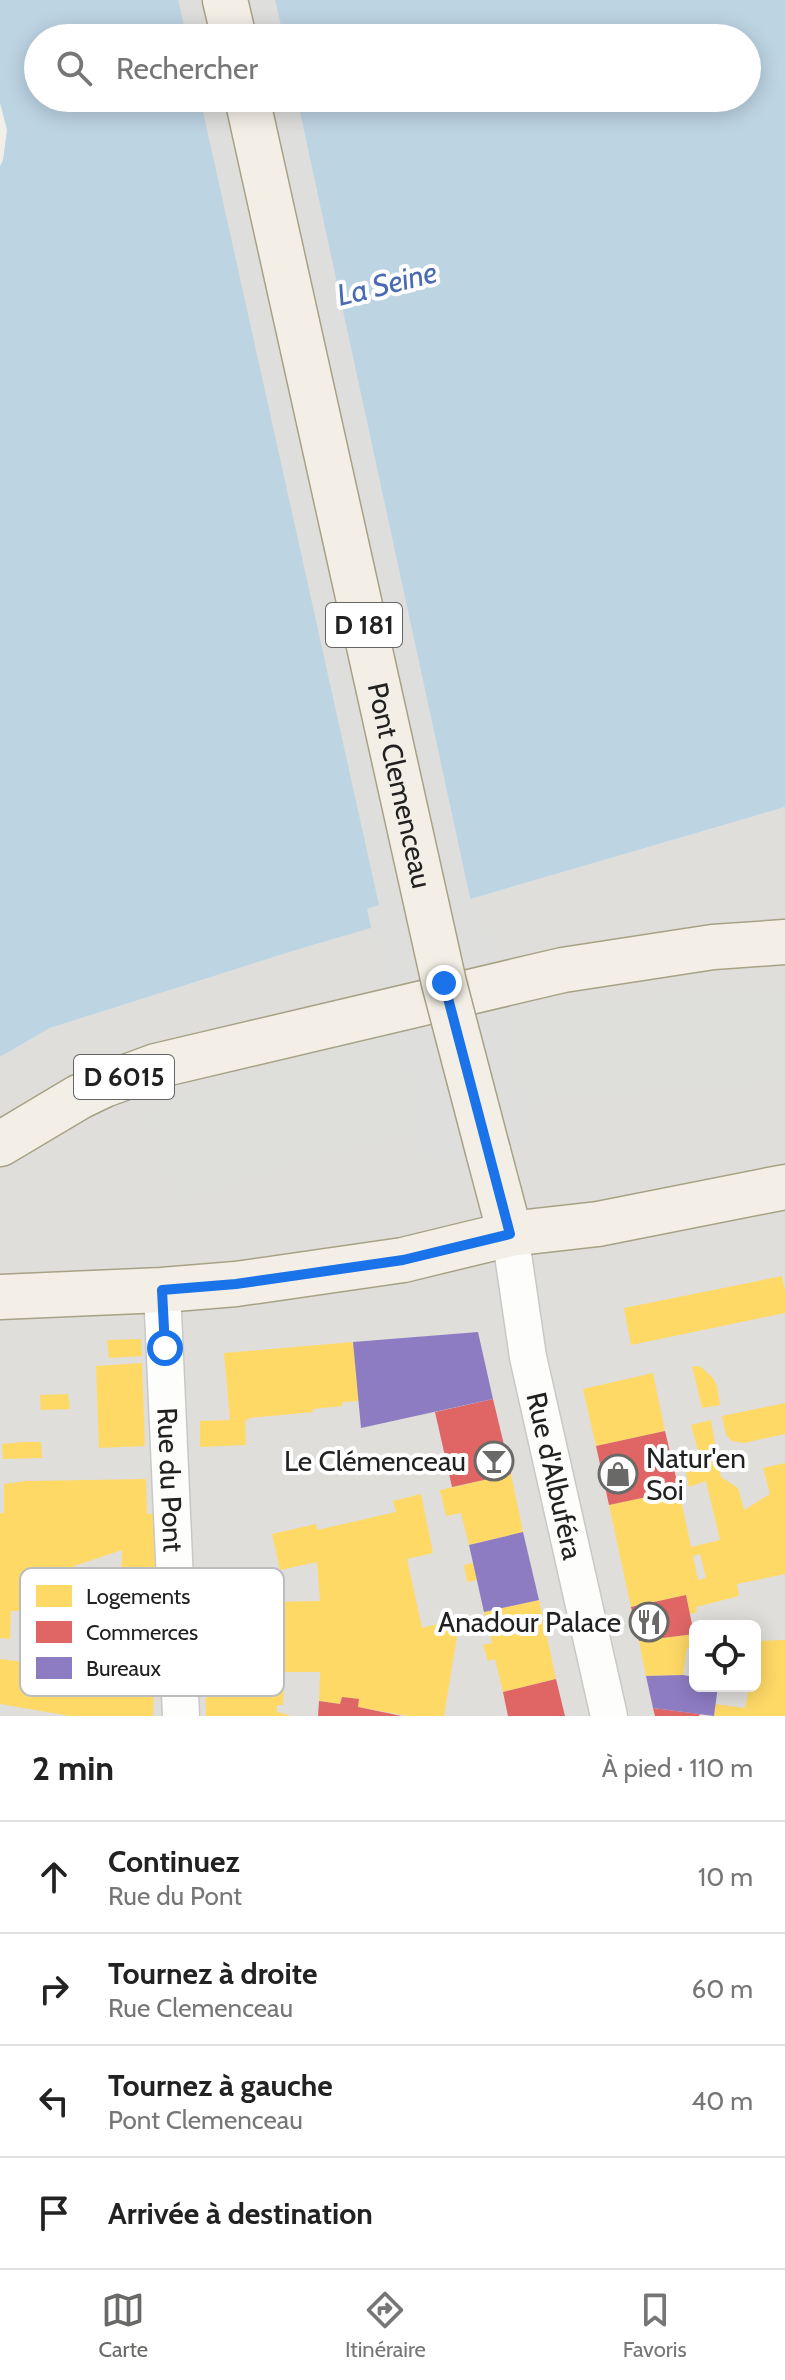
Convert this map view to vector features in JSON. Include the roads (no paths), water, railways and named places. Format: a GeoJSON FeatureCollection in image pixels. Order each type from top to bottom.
{"type":"FeatureCollection","features":[{"type":"Feature","properties":{"kind":"main road"},"geometry":{"type":"LineString","coordinates":[[225,0],[231,24]]}},
{"type":"Feature","properties":{"kind":"main road","name":"Pont Clemenceau"},"geometry":{"type":"LineString","coordinates":[[250,112],[440,967],[510,1234]]}},
{"type":"Feature","properties":{"kind":"main road","name":"D 6015"},"geometry":{"type":"LineString","coordinates":[[0,1167],[18,1134],[91,1091],[156,1066],[563,970],[713,947],[785,942]]}},
{"type":"Feature","properties":{"kind":"main road"},"geometry":{"type":"LineString","coordinates":[[8,1293],[162,1290],[236,1284],[403,1260],[510,1234],[598,1224],[785,1187]]}},
{"type":"Feature","properties":{"kind":"street","name":"Rue d'Albuféra"},"geometry":{"type":"LineString","coordinates":[[510,1234],[528,1357],[609,1716]]}},
{"type":"Feature","properties":{"kind":"street","name":"Rue du Pont"},"geometry":{"type":"LineString","coordinates":[[162,1290],[174,1568]]}},
{"type":"Feature","properties":{"kind":"street","name":"Rue du Pont"},"geometry":{"type":"LineString","coordinates":[[180,1696],[181,1716]]}},
{"type":"Feature","properties":{"kind":"water","name":"La Seine"},"geometry":{"type":"Polygon","coordinates":[[[0,0],[785,0],[785,807],[296,950],[50,1028],[0,1057],[0,166],[7,130],[0,103],[0,0]]]}},
{"type":"Feature","properties":{"kind":"place","name":"Le Clémenceau"},"geometry":{"type":"Point","coordinates":[494,1461]}},
{"type":"Feature","properties":{"kind":"place","name":"Natur'en Soi"},"geometry":{"type":"Point","coordinates":[618,1474]}},
{"type":"Feature","properties":{"kind":"place","name":"Anadour Palace"},"geometry":{"type":"Point","coordinates":[649,1622]}}]}
